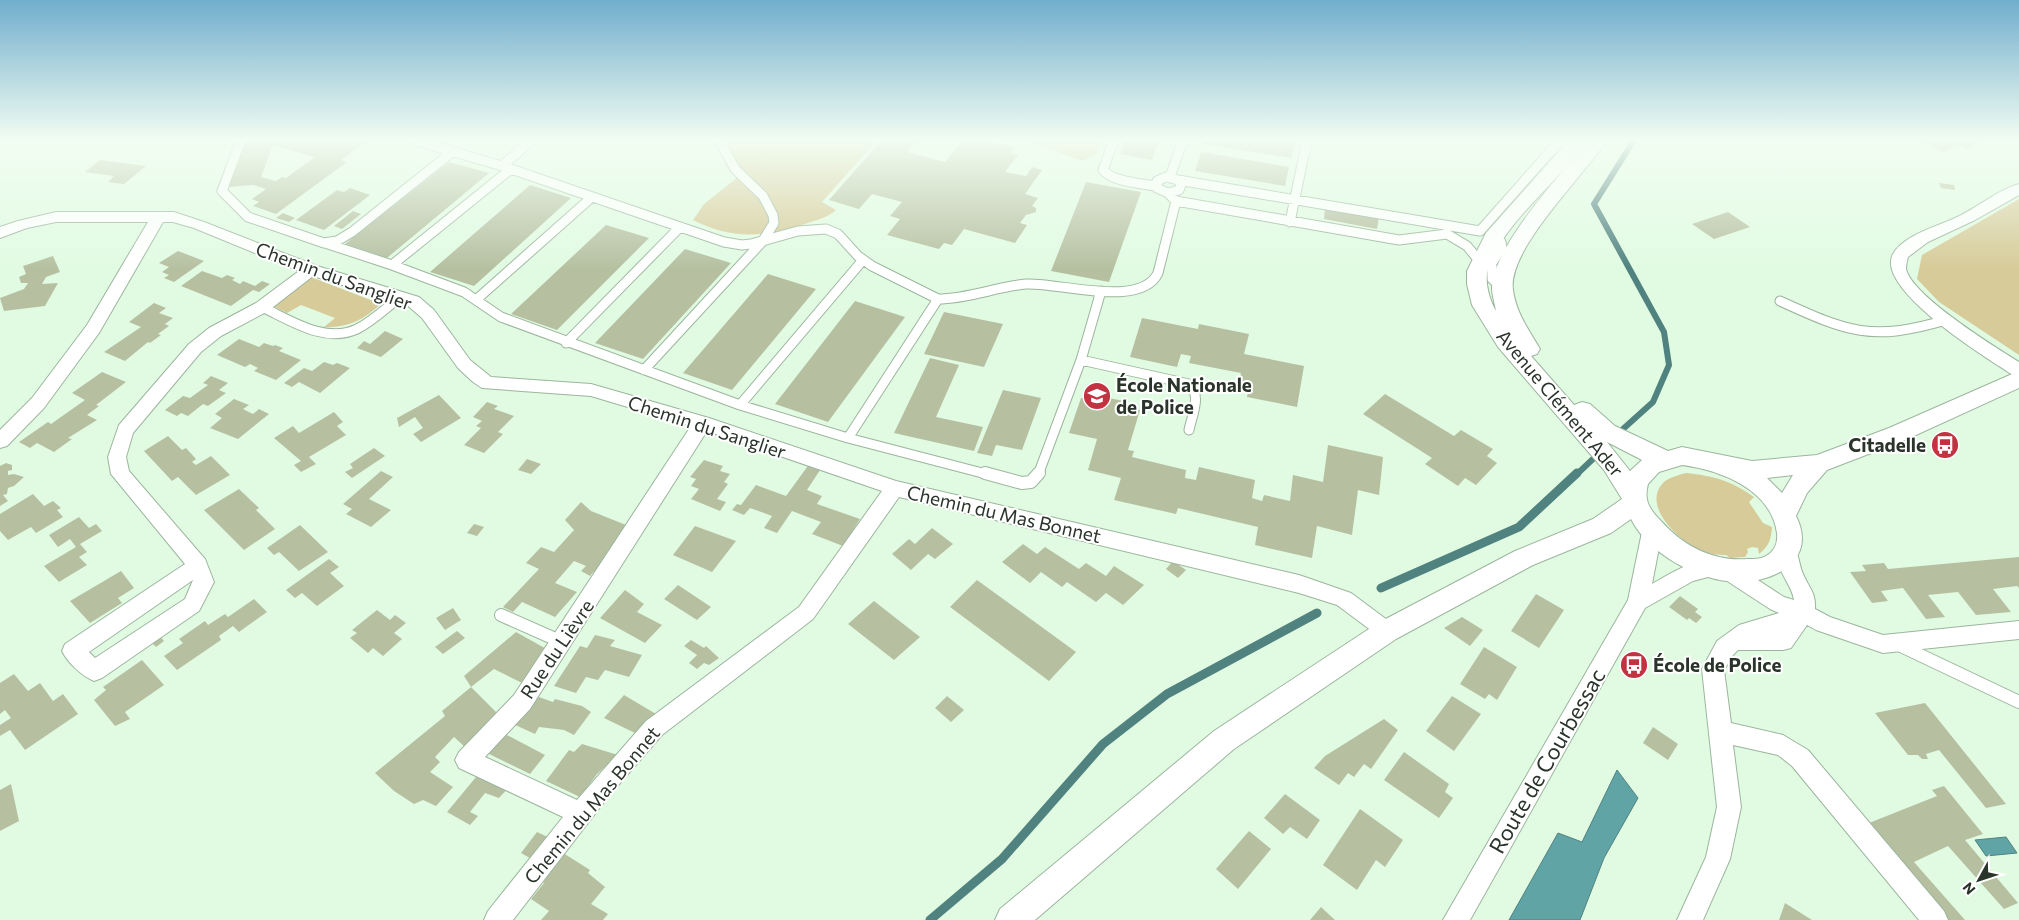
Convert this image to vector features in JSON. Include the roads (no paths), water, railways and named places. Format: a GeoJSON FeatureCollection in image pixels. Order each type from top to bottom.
{"type":"FeatureCollection","features":[{"type":"Feature","properties":{"kind":"street","name":"Avenue Clément Ader"},"geometry":{"type":"LineString","coordinates":[[1536,183],[1486,234],[1481,263],[1477,272],[1482,305],[1506,342],[1612,464],[1635,498]]}},
{"type":"Feature","properties":{"kind":"street","name":"Avenue Clément Ader"},"geometry":{"type":"LineString","coordinates":[[1564,183],[1518,242],[1507,266],[1502,288],[1508,311],[1515,327],[1534,357],[1562,390],[1598,426],[1662,459]]}},
{"type":"Feature","properties":{"kind":"street"},"geometry":{"type":"LineString","coordinates":[[2019,189],[1969,218],[1923,238],[1901,254],[1897,261],[1898,271],[1904,283],[1927,307],[2019,371]]}},
{"type":"Feature","properties":{"kind":"street"},"geometry":{"type":"LineString","coordinates":[[0,441],[38,403],[93,329],[158,216]]}},
{"type":"Feature","properties":{"kind":"street","name":"Chemin du Sanglier"},"geometry":{"type":"LineString","coordinates":[[0,233],[23,224],[56,217],[174,217],[310,270],[413,301],[428,314],[464,364],[479,378],[488,383],[590,390],[703,423],[895,488]]}},
{"type":"Feature","properties":{"kind":"street"},"geometry":{"type":"LineString","coordinates":[[198,565],[74,651],[94,671],[192,605],[204,582],[198,565],[120,474],[117,457],[125,430],[195,348],[215,332],[262,308],[310,270]]}},
{"type":"Feature","properties":{"kind":"street"},"geometry":{"type":"LineString","coordinates":[[2019,379],[1898,434],[1819,464],[1752,470],[1728,466],[1704,458],[1682,456],[1662,459],[1646,467],[1637,479],[1635,498],[1651,530],[1669,547],[1689,559],[1720,570],[1777,603],[1804,613],[1823,624],[1883,644],[2019,630]]}},
{"type":"Feature","properties":{"kind":"street","name":"Rue du Lièvre"},"geometry":{"type":"LineString","coordinates":[[580,814],[467,760],[522,702],[703,423]]}},
{"type":"Feature","properties":{"kind":"street"},"geometry":{"type":"LineString","coordinates":[[1786,514],[1794,492],[1806,476],[1819,464]]}},
{"type":"Feature","properties":{"kind":"street"},"geometry":{"type":"LineString","coordinates":[[1638,602],[1688,574],[1720,570],[1754,572],[1774,565],[1787,552],[1791,541],[1791,528],[1786,514],[1772,495],[1752,479],[1728,466]]}},
{"type":"Feature","properties":{"kind":"street","name":"Chemin du Mas Bonnet"},"geometry":{"type":"LineString","coordinates":[[496,920],[580,814],[654,728],[806,614],[895,488],[1299,584],[1344,599],[1387,631]]}},
{"type":"Feature","properties":{"kind":"street"},"geometry":{"type":"LineString","coordinates":[[1011,920],[1224,740],[1387,631],[1524,558],[1602,526],[1635,498]]}},
{"type":"Feature","properties":{"kind":"street"},"geometry":{"type":"LineString","coordinates":[[1602,526],[1651,530]]}},
{"type":"Feature","properties":{"kind":"street","name":"Route de Courbessac"},"geometry":{"type":"LineString","coordinates":[[1456,920],[1638,602],[1651,530]]}},
{"type":"Feature","properties":{"kind":"street"},"geometry":{"type":"LineString","coordinates":[[1690,920],[1718,859],[1729,806],[1722,732],[1713,669],[1725,648],[1736,641],[1783,640],[1804,613],[1805,597],[1792,574],[1787,552]]}},
{"type":"Feature","properties":{"kind":"street"},"geometry":{"type":"LineString","coordinates":[[1722,732],[1783,746],[1800,758],[1935,920]]}},
{"type":"Feature","properties":{"kind":"lane"},"geometry":{"type":"LineString","coordinates":[[225,183],[222,191],[248,217],[392,265],[464,292],[501,317],[566,343],[740,405],[848,438],[1022,483],[1031,482],[1038,476],[1080,360],[1101,291]]}},
{"type":"Feature","properties":{"kind":"lane"},"geometry":{"type":"LineString","coordinates":[[324,243],[338,240],[352,232],[413,183]]}},
{"type":"Feature","properties":{"kind":"lane"},"geometry":{"type":"LineString","coordinates":[[392,265],[494,183]]}},
{"type":"Feature","properties":{"kind":"lane"},"geometry":{"type":"LineString","coordinates":[[551,183],[724,242],[742,245],[824,229],[840,234],[863,260],[938,299],[949,299],[1026,284],[1046,284],[1101,291],[1131,290],[1152,282],[1158,272],[1176,201]]}},
{"type":"Feature","properties":{"kind":"lane"},"geometry":{"type":"LineString","coordinates":[[644,370],[762,242],[774,223],[773,215],[763,196],[749,183]]}},
{"type":"Feature","properties":{"kind":"lane"},"geometry":{"type":"LineString","coordinates":[[1140,183],[1155,186],[1168,193],[1176,201],[1290,222],[1399,240],[1442,234],[1456,238],[1467,246],[1481,263]]}},
{"type":"Feature","properties":{"kind":"lane"},"geometry":{"type":"LineString","coordinates":[[1168,193],[1179,190],[1181,185],[1179,183]]}},
{"type":"Feature","properties":{"kind":"lane"},"geometry":{"type":"LineString","coordinates":[[1204,183],[1412,218],[1486,234],[1501,242],[1502,248],[1492,263],[1492,279],[1502,288]]}},
{"type":"Feature","properties":{"kind":"lane"},"geometry":{"type":"LineString","coordinates":[[1290,222],[1297,183]]}},
{"type":"Feature","properties":{"kind":"lane"},"geometry":{"type":"LineString","coordinates":[[1486,234],[1526,183]]}},
{"type":"Feature","properties":{"kind":"lane"},"geometry":{"type":"LineString","coordinates":[[477,299],[592,197]]}},
{"type":"Feature","properties":{"kind":"lane"},"geometry":{"type":"LineString","coordinates":[[1412,218],[1426,229],[1422,237]]}},
{"type":"Feature","properties":{"kind":"lane"},"geometry":{"type":"LineString","coordinates":[[566,343],[680,227]]}},
{"type":"Feature","properties":{"kind":"lane"},"geometry":{"type":"LineString","coordinates":[[740,405],[863,260]]}},
{"type":"Feature","properties":{"kind":"lane"},"geometry":{"type":"LineString","coordinates":[[262,308],[324,334],[349,332],[367,322],[400,297]]}},
{"type":"Feature","properties":{"kind":"lane"},"geometry":{"type":"LineString","coordinates":[[848,438],[938,299]]}},
{"type":"Feature","properties":{"kind":"lane"},"geometry":{"type":"LineString","coordinates":[[1780,301],[1854,331],[1894,332],[1917,329],[1946,320]]}},
{"type":"Feature","properties":{"kind":"lane"},"geometry":{"type":"LineString","coordinates":[[1080,360],[1189,384],[1195,389],[1196,395],[1189,430]]}},
{"type":"Feature","properties":{"kind":"lane"},"geometry":{"type":"LineString","coordinates":[[501,615],[562,642]]}},
{"type":"Feature","properties":{"kind":"lane"},"geometry":{"type":"LineString","coordinates":[[1893,643],[2019,702]]}},
{"type":"Feature","properties":{"kind":"water"},"geometry":{"type":"Polygon","coordinates":[[[1617,770],[1638,798],[1604,858],[1580,920],[1509,920],[1558,833],[1582,842],[1617,770]]]}},
{"type":"Feature","properties":{"kind":"water"},"geometry":{"type":"Polygon","coordinates":[[[2006,837],[2017,853],[1986,856],[1975,840],[2006,837]]]}},
{"type":"Feature","properties":{"kind":"waterway"},"geometry":{"type":"LineString","coordinates":[[1607,183],[1594,204],[1664,332],[1669,365],[1653,402],[1623,429]]}},
{"type":"Feature","properties":{"kind":"waterway"},"geometry":{"type":"LineString","coordinates":[[1576,475],[1594,458]]}},
{"type":"Feature","properties":{"kind":"waterway"},"geometry":{"type":"LineString","coordinates":[[1381,588],[1519,527],[1577,473]]}},
{"type":"Feature","properties":{"kind":"waterway"},"geometry":{"type":"LineString","coordinates":[[930,920],[1002,859],[1103,744],[1167,694],[1317,613]]}},
{"type":"Feature","properties":{"kind":"place","name":"École Nationale de Police"},"geometry":{"type":"Point","coordinates":[1097,396]}},
{"type":"Feature","properties":{"kind":"place","name":"Citadelle"},"geometry":{"type":"Point","coordinates":[1945,445]}},
{"type":"Feature","properties":{"kind":"place","name":"École de Police"},"geometry":{"type":"Point","coordinates":[1634,665]}}]}
